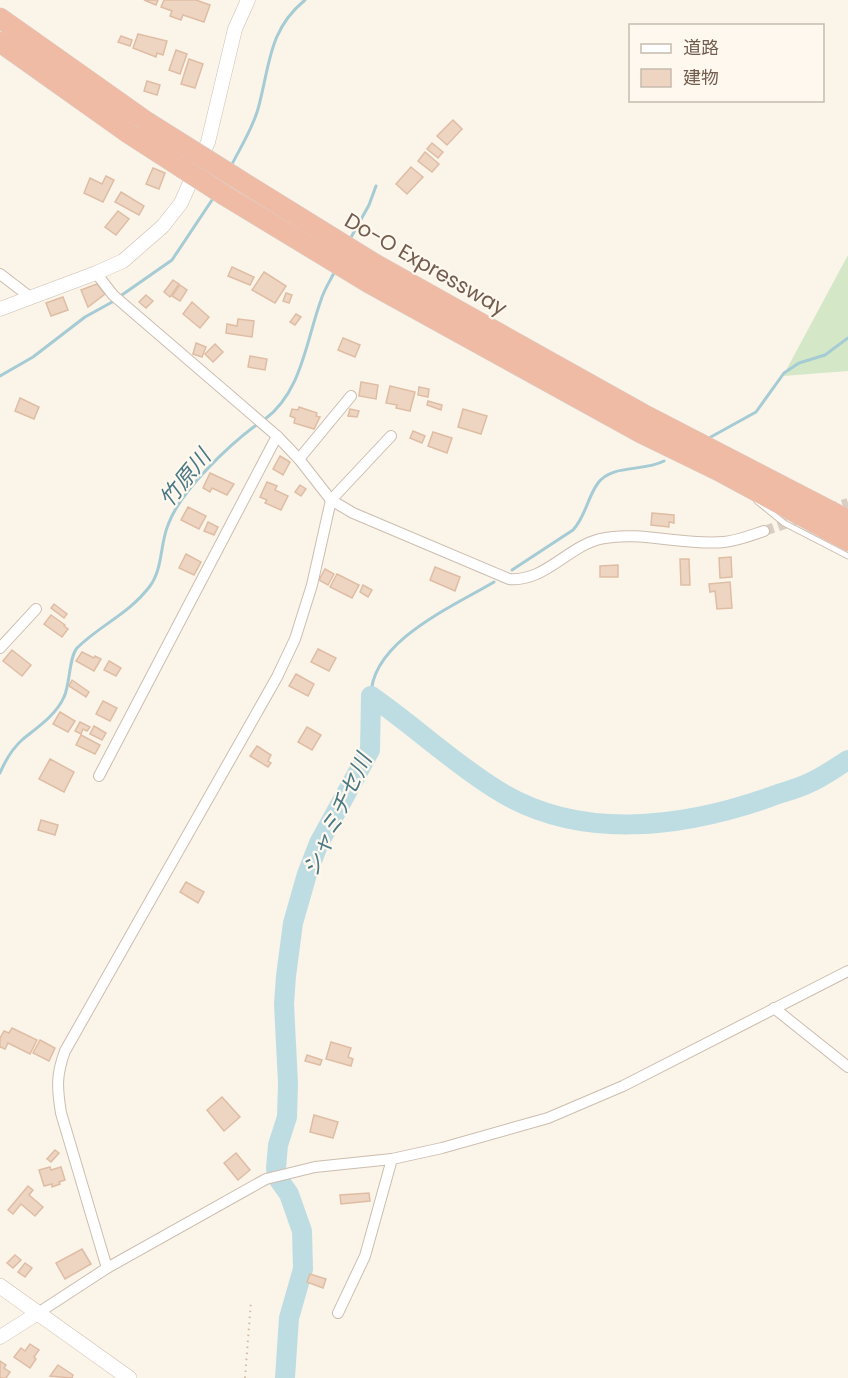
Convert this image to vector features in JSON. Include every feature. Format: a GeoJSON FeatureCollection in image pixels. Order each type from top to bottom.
{"type":"FeatureCollection","features":[{"type":"Feature","properties":{"kind":"highway","name":"Do-O Expressway"},"geometry":{"type":"LineString","coordinates":[[0,18],[147,122],[333,238],[372,274],[641,433],[719,471],[848,541]]}},
{"type":"Feature","properties":{"kind":"highway","name":"Do-O Expressway"},"geometry":{"type":"LineString","coordinates":[[0,42],[128,133],[327,259],[372,274],[848,520]]}},
{"type":"Feature","properties":{"kind":"main road"},"geometry":{"type":"LineString","coordinates":[[0,1286],[129,1378]]}},
{"type":"Feature","properties":{"kind":"street"},"geometry":{"type":"LineString","coordinates":[[0,309],[123,261],[164,226],[181,203],[208,142],[236,30],[248,0]]}},
{"type":"Feature","properties":{"kind":"street"},"geometry":{"type":"LineString","coordinates":[[96,273],[113,295],[277,436],[299,459],[331,500],[353,513],[509,579],[522,580],[535,575],[582,546],[600,539],[621,537],[726,542],[764,531]]}},
{"type":"Feature","properties":{"kind":"street"},"geometry":{"type":"LineString","coordinates":[[0,274],[30,297]]}},
{"type":"Feature","properties":{"kind":"street"},"geometry":{"type":"LineString","coordinates":[[299,459],[351,396]]}},
{"type":"Feature","properties":{"kind":"street"},"geometry":{"type":"LineString","coordinates":[[99,776],[277,436]]}},
{"type":"Feature","properties":{"kind":"street"},"geometry":{"type":"LineString","coordinates":[[107,1268],[61,1113],[57,1089],[58,1070],[65,1051],[286,658],[295,639],[312,585],[331,500],[391,436]]}},
{"type":"Feature","properties":{"kind":"street"},"geometry":{"type":"LineString","coordinates":[[0,648],[36,609]]}},
{"type":"Feature","properties":{"kind":"street"},"geometry":{"type":"LineString","coordinates":[[0,1337],[107,1268],[266,1179],[315,1167],[392,1158],[483,1137],[548,1118],[623,1086],[848,971]]}},
{"type":"Feature","properties":{"kind":"street"},"geometry":{"type":"LineString","coordinates":[[774,1008],[848,1067]]}},
{"type":"Feature","properties":{"kind":"street"},"geometry":{"type":"LineString","coordinates":[[338,1313],[365,1256],[392,1158]]}},
{"type":"Feature","properties":{"kind":"lane"},"geometry":{"type":"LineString","coordinates":[[719,471],[784,523],[848,556]]}},
{"type":"Feature","properties":{"kind":"path"},"geometry":{"type":"LineString","coordinates":[[245,1378],[250,1301]]}},
{"type":"Feature","properties":{"kind":"green space"},"geometry":{"type":"Polygon","coordinates":[[[848,255],[848,371],[783,376],[848,255]]]}},
{"type":"Feature","properties":{"kind":"building"},"geometry":{"type":"Polygon","coordinates":[[[144,0],[158,0],[156,5],[144,0]]]}},
{"type":"Feature","properties":{"kind":"building"},"geometry":{"type":"Polygon","coordinates":[[[164,0],[196,0],[210,5],[204,22],[183,15],[181,20],[170,16],[172,11],[161,7],[164,0]]]}},
{"type":"Feature","properties":{"kind":"building"},"geometry":{"type":"Polygon","coordinates":[[[138,34],[167,41],[163,55],[157,53],[156,57],[133,48],[138,34]]]}},
{"type":"Feature","properties":{"kind":"building"},"geometry":{"type":"Polygon","coordinates":[[[121,36],[132,40],[130,46],[118,42],[121,36]]]}},
{"type":"Feature","properties":{"kind":"building"},"geometry":{"type":"Polygon","coordinates":[[[176,50],[187,54],[180,74],[169,70],[176,50]]]}},
{"type":"Feature","properties":{"kind":"building"},"geometry":{"type":"Polygon","coordinates":[[[189,59],[203,64],[195,88],[181,84],[189,59]]]}},
{"type":"Feature","properties":{"kind":"building"},"geometry":{"type":"Polygon","coordinates":[[[147,81],[160,85],[157,95],[144,91],[147,81]]]}},
{"type":"Feature","properties":{"kind":"building"},"geometry":{"type":"Polygon","coordinates":[[[453,120],[462,129],[447,145],[437,136],[453,120]]]}},
{"type":"Feature","properties":{"kind":"building"},"geometry":{"type":"Polygon","coordinates":[[[432,143],[443,152],[438,158],[427,149],[432,143]]]}},
{"type":"Feature","properties":{"kind":"building"},"geometry":{"type":"Polygon","coordinates":[[[425,152],[439,164],[432,172],[418,161],[425,152]]]}},
{"type":"Feature","properties":{"kind":"building"},"geometry":{"type":"Polygon","coordinates":[[[411,167],[423,177],[407,194],[396,184],[411,167]]]}},
{"type":"Feature","properties":{"kind":"building"},"geometry":{"type":"Polygon","coordinates":[[[153,168],[165,173],[159,189],[146,184],[153,168]]]}},
{"type":"Feature","properties":{"kind":"building"},"geometry":{"type":"Polygon","coordinates":[[[106,176],[114,180],[103,202],[84,193],[90,178],[102,184],[106,176]]]}},
{"type":"Feature","properties":{"kind":"building"},"geometry":{"type":"Polygon","coordinates":[[[121,192],[144,206],[139,215],[115,202],[121,192]]]}},
{"type":"Feature","properties":{"kind":"building"},"geometry":{"type":"Polygon","coordinates":[[[118,211],[129,219],[116,235],[105,227],[118,211]]]}},
{"type":"Feature","properties":{"kind":"building"},"geometry":{"type":"Polygon","coordinates":[[[232,267],[254,277],[250,285],[228,276],[232,267]]]}},
{"type":"Feature","properties":{"kind":"building"},"geometry":{"type":"Polygon","coordinates":[[[264,272],[286,286],[275,303],[252,290],[264,272]]]}},
{"type":"Feature","properties":{"kind":"building"},"geometry":{"type":"Polygon","coordinates":[[[173,280],[179,284],[170,297],[164,292],[173,280]]]}},
{"type":"Feature","properties":{"kind":"building"},"geometry":{"type":"Polygon","coordinates":[[[97,284],[105,294],[88,307],[81,290],[97,284]]]}},
{"type":"Feature","properties":{"kind":"building"},"geometry":{"type":"Polygon","coordinates":[[[180,285],[187,290],[180,301],[172,296],[180,285]]]}},
{"type":"Feature","properties":{"kind":"building"},"geometry":{"type":"Polygon","coordinates":[[[286,293],[292,295],[289,303],[283,301],[286,293]]]}},
{"type":"Feature","properties":{"kind":"building"},"geometry":{"type":"Polygon","coordinates":[[[146,295],[153,301],[146,308],[139,302],[146,295]]]}},
{"type":"Feature","properties":{"kind":"building"},"geometry":{"type":"Polygon","coordinates":[[[63,297],[68,310],[51,316],[46,303],[63,297]]]}},
{"type":"Feature","properties":{"kind":"building"},"geometry":{"type":"Polygon","coordinates":[[[192,302],[209,317],[200,328],[183,314],[192,302]]]}},
{"type":"Feature","properties":{"kind":"building"},"geometry":{"type":"Polygon","coordinates":[[[296,314],[301,317],[295,325],[290,322],[296,314]]]}},
{"type":"Feature","properties":{"kind":"building"},"geometry":{"type":"Polygon","coordinates":[[[238,319],[254,321],[252,337],[226,333],[227,324],[237,326],[238,319]]]}},
{"type":"Feature","properties":{"kind":"building"},"geometry":{"type":"Polygon","coordinates":[[[343,338],[360,345],[355,357],[338,350],[343,338]]]}},
{"type":"Feature","properties":{"kind":"building"},"geometry":{"type":"Polygon","coordinates":[[[196,343],[206,347],[202,357],[193,354],[196,343]]]}},
{"type":"Feature","properties":{"kind":"building"},"geometry":{"type":"Polygon","coordinates":[[[215,344],[223,352],[213,362],[205,354],[215,344]]]}},
{"type":"Feature","properties":{"kind":"building"},"geometry":{"type":"Polygon","coordinates":[[[250,356],[267,359],[265,370],[248,367],[250,356]]]}},
{"type":"Feature","properties":{"kind":"building"},"geometry":{"type":"Polygon","coordinates":[[[361,382],[378,385],[376,399],[359,396],[361,382]]]}},
{"type":"Feature","properties":{"kind":"building"},"geometry":{"type":"Polygon","coordinates":[[[390,386],[415,392],[410,411],[386,403],[390,386]]]}},
{"type":"Feature","properties":{"kind":"building"},"geometry":{"type":"Polygon","coordinates":[[[419,387],[429,389],[428,397],[418,395],[419,387]]]}},
{"type":"Feature","properties":{"kind":"building"},"geometry":{"type":"Polygon","coordinates":[[[20,398],[39,407],[34,419],[15,411],[20,398]]]}},
{"type":"Feature","properties":{"kind":"building"},"geometry":{"type":"Polygon","coordinates":[[[428,401],[442,405],[441,410],[427,405],[428,401]]]}},
{"type":"Feature","properties":{"kind":"building"},"geometry":{"type":"Polygon","coordinates":[[[299,407],[317,413],[316,416],[320,417],[314,429],[294,423],[295,418],[290,416],[292,409],[298,410],[299,407]]]}},
{"type":"Feature","properties":{"kind":"building"},"geometry":{"type":"Polygon","coordinates":[[[350,409],[359,411],[357,417],[348,416],[350,409]]]}},
{"type":"Feature","properties":{"kind":"building"},"geometry":{"type":"Polygon","coordinates":[[[463,409],[487,416],[481,434],[458,427],[463,409]]]}},
{"type":"Feature","properties":{"kind":"building"},"geometry":{"type":"Polygon","coordinates":[[[413,431],[425,436],[422,443],[410,438],[413,431]]]}},
{"type":"Feature","properties":{"kind":"building"},"geometry":{"type":"Polygon","coordinates":[[[433,432],[452,438],[447,453],[428,446],[433,432]]]}},
{"type":"Feature","properties":{"kind":"building"},"geometry":{"type":"Polygon","coordinates":[[[280,456],[290,462],[283,475],[273,469],[280,456]]]}},
{"type":"Feature","properties":{"kind":"building"},"geometry":{"type":"Polygon","coordinates":[[[210,473],[234,484],[227,495],[212,488],[210,492],[203,488],[210,473]]]}},
{"type":"Feature","properties":{"kind":"building"},"geometry":{"type":"Polygon","coordinates":[[[267,482],[277,486],[275,490],[288,496],[281,510],[265,503],[267,500],[260,497],[267,482]]]}},
{"type":"Feature","properties":{"kind":"building"},"geometry":{"type":"Polygon","coordinates":[[[300,485],[306,489],[301,496],[295,492],[300,485]]]}},
{"type":"Feature","properties":{"kind":"building"},"geometry":{"type":"Polygon","coordinates":[[[188,507],[206,516],[199,529],[181,520],[188,507]]]}},
{"type":"Feature","properties":{"kind":"building"},"geometry":{"type":"Polygon","coordinates":[[[652,513],[674,515],[674,523],[669,522],[669,527],[651,525],[652,513]]]}},
{"type":"Feature","properties":{"kind":"building"},"geometry":{"type":"Polygon","coordinates":[[[208,522],[218,527],[214,535],[204,531],[208,522]]]}},
{"type":"Feature","properties":{"kind":"building"},"geometry":{"type":"Polygon","coordinates":[[[186,554],[201,562],[194,575],[179,568],[186,554]]]}},
{"type":"Feature","properties":{"kind":"building"},"geometry":{"type":"Polygon","coordinates":[[[731,557],[732,577],[720,578],[719,558],[731,557]]]}},
{"type":"Feature","properties":{"kind":"building"},"geometry":{"type":"Polygon","coordinates":[[[680,559],[689,559],[690,585],[681,585],[680,559]]]}},
{"type":"Feature","properties":{"kind":"building"},"geometry":{"type":"Polygon","coordinates":[[[618,565],[618,577],[600,577],[600,566],[618,565]]]}},
{"type":"Feature","properties":{"kind":"building"},"geometry":{"type":"Polygon","coordinates":[[[435,567],[460,577],[455,591],[430,580],[435,567]]]}},
{"type":"Feature","properties":{"kind":"building"},"geometry":{"type":"Polygon","coordinates":[[[325,569],[334,574],[328,585],[319,580],[325,569]]]}},
{"type":"Feature","properties":{"kind":"building"},"geometry":{"type":"Polygon","coordinates":[[[337,574],[359,585],[352,598],[330,587],[337,574]]]}},
{"type":"Feature","properties":{"kind":"building"},"geometry":{"type":"Polygon","coordinates":[[[730,582],[732,608],[717,609],[715,591],[710,592],[709,584],[730,582]]]}},
{"type":"Feature","properties":{"kind":"building"},"geometry":{"type":"Polygon","coordinates":[[[363,585],[372,590],[368,597],[360,592],[363,585]]]}},
{"type":"Feature","properties":{"kind":"building"},"geometry":{"type":"Polygon","coordinates":[[[54,604],[67,614],[64,618],[51,608],[54,604]]]}},
{"type":"Feature","properties":{"kind":"building"},"geometry":{"type":"Polygon","coordinates":[[[51,615],[68,629],[62,637],[44,624],[51,615]]]}},
{"type":"Feature","properties":{"kind":"building"},"geometry":{"type":"Polygon","coordinates":[[[318,649],[336,658],[329,671],[311,662],[318,649]]]}},
{"type":"Feature","properties":{"kind":"building"},"geometry":{"type":"Polygon","coordinates":[[[12,650],[31,665],[22,676],[3,661],[12,650]]]}},
{"type":"Feature","properties":{"kind":"building"},"geometry":{"type":"Polygon","coordinates":[[[82,652],[101,659],[94,671],[76,661],[82,652]]]}},
{"type":"Feature","properties":{"kind":"building"},"geometry":{"type":"Polygon","coordinates":[[[109,661],[121,668],[116,676],[104,670],[109,661]]]}},
{"type":"Feature","properties":{"kind":"building"},"geometry":{"type":"Polygon","coordinates":[[[296,674],[314,684],[308,696],[289,686],[296,674]]]}},
{"type":"Feature","properties":{"kind":"building"},"geometry":{"type":"Polygon","coordinates":[[[72,680],[89,692],[86,697],[69,686],[72,680]]]}},
{"type":"Feature","properties":{"kind":"building"},"geometry":{"type":"Polygon","coordinates":[[[103,701],[117,708],[110,721],[96,714],[103,701]]]}},
{"type":"Feature","properties":{"kind":"building"},"geometry":{"type":"Polygon","coordinates":[[[60,712],[75,721],[68,732],[53,724],[60,712]]]}},
{"type":"Feature","properties":{"kind":"building"},"geometry":{"type":"Polygon","coordinates":[[[80,722],[90,727],[87,731],[83,729],[81,734],[75,731],[80,722]]]}},
{"type":"Feature","properties":{"kind":"building"},"geometry":{"type":"Polygon","coordinates":[[[94,726],[106,733],[102,740],[90,734],[94,726]]]}},
{"type":"Feature","properties":{"kind":"building"},"geometry":{"type":"Polygon","coordinates":[[[307,727],[321,735],[312,750],[298,742],[307,727]]]}},
{"type":"Feature","properties":{"kind":"building"},"geometry":{"type":"Polygon","coordinates":[[[81,735],[100,745],[95,754],[76,745],[81,735]]]}},
{"type":"Feature","properties":{"kind":"building"},"geometry":{"type":"Polygon","coordinates":[[[257,746],[271,755],[268,761],[271,763],[268,767],[250,756],[257,746]]]}},
{"type":"Feature","properties":{"kind":"building"},"geometry":{"type":"Polygon","coordinates":[[[50,759],[74,772],[64,792],[39,779],[50,759]]]}},
{"type":"Feature","properties":{"kind":"building"},"geometry":{"type":"Polygon","coordinates":[[[41,820],[58,825],[55,835],[38,830],[41,820]]]}},
{"type":"Feature","properties":{"kind":"building"},"geometry":{"type":"Polygon","coordinates":[[[186,882],[204,892],[198,903],[180,892],[186,882]]]}},
{"type":"Feature","properties":{"kind":"building"},"geometry":{"type":"Polygon","coordinates":[[[12,1028],[37,1040],[30,1054],[8,1043],[5,1049],[0,1047],[0,1038],[4,1031],[9,1033],[12,1028]]]}},
{"type":"Feature","properties":{"kind":"building"},"geometry":{"type":"Polygon","coordinates":[[[40,1040],[55,1048],[49,1061],[33,1053],[40,1040]]]}},
{"type":"Feature","properties":{"kind":"building"},"geometry":{"type":"Polygon","coordinates":[[[331,1042],[351,1048],[348,1057],[353,1059],[351,1066],[326,1059],[331,1042]]]}},
{"type":"Feature","properties":{"kind":"building"},"geometry":{"type":"Polygon","coordinates":[[[307,1055],[322,1060],[320,1065],[305,1061],[307,1055]]]}},
{"type":"Feature","properties":{"kind":"building"},"geometry":{"type":"Polygon","coordinates":[[[222,1097],[240,1117],[224,1131],[207,1110],[222,1097]]]}},
{"type":"Feature","properties":{"kind":"building"},"geometry":{"type":"Polygon","coordinates":[[[314,1115],[338,1122],[333,1138],[310,1132],[314,1115]]]}},
{"type":"Feature","properties":{"kind":"building"},"geometry":{"type":"Polygon","coordinates":[[[55,1150],[59,1153],[51,1162],[47,1159],[55,1150]]]}},
{"type":"Feature","properties":{"kind":"building"},"geometry":{"type":"Polygon","coordinates":[[[236,1153],[250,1170],[238,1180],[224,1163],[236,1153]]]}},
{"type":"Feature","properties":{"kind":"building"},"geometry":{"type":"Polygon","coordinates":[[[50,1167],[51,1170],[61,1167],[65,1180],[52,1187],[52,1184],[44,1186],[39,1170],[50,1167]]]}},
{"type":"Feature","properties":{"kind":"building"},"geometry":{"type":"Polygon","coordinates":[[[28,1186],[33,1190],[29,1195],[43,1207],[35,1216],[21,1204],[13,1214],[8,1210],[28,1186]]]}},
{"type":"Feature","properties":{"kind":"building"},"geometry":{"type":"Polygon","coordinates":[[[369,1193],[370,1201],[341,1204],[340,1195],[369,1193]]]}},
{"type":"Feature","properties":{"kind":"building"},"geometry":{"type":"Polygon","coordinates":[[[82,1249],[91,1264],[65,1279],[56,1263],[82,1249]]]}},
{"type":"Feature","properties":{"kind":"building"},"geometry":{"type":"Polygon","coordinates":[[[15,1255],[21,1260],[13,1268],[7,1263],[15,1255]]]}},
{"type":"Feature","properties":{"kind":"building"},"geometry":{"type":"Polygon","coordinates":[[[25,1263],[32,1268],[25,1277],[18,1272],[25,1263]]]}},
{"type":"Feature","properties":{"kind":"building"},"geometry":{"type":"Polygon","coordinates":[[[310,1274],[326,1279],[323,1288],[307,1282],[310,1274]]]}},
{"type":"Feature","properties":{"kind":"building"},"geometry":{"type":"Polygon","coordinates":[[[30,1344],[39,1350],[30,1368],[14,1357],[21,1348],[25,1351],[30,1344]]]}},
{"type":"Feature","properties":{"kind":"building"},"geometry":{"type":"Polygon","coordinates":[[[0,1361],[10,1372],[6,1378],[0,1378],[0,1361]]]}},
{"type":"Feature","properties":{"kind":"building"},"geometry":{"type":"Polygon","coordinates":[[[58,1365],[73,1375],[72,1378],[50,1376],[58,1365]]]}},
{"type":"Feature","properties":{"kind":"waterway"},"geometry":{"type":"LineString","coordinates":[[230,168],[255,117],[277,36],[293,12],[305,0]]}},
{"type":"Feature","properties":{"kind":"waterway","name":"竹原川"},"geometry":{"type":"LineString","coordinates":[[349,241],[369,205],[376,186]]}},
{"type":"Feature","properties":{"kind":"waterway"},"geometry":{"type":"LineString","coordinates":[[119,297],[172,260],[214,197]]}},
{"type":"Feature","properties":{"kind":"waterway","name":"竹原川"},"geometry":{"type":"LineString","coordinates":[[264,420],[277,408],[295,381],[322,296],[335,271]]}},
{"type":"Feature","properties":{"kind":"waterway"},"geometry":{"type":"LineString","coordinates":[[0,376],[33,357],[85,317],[114,301]]}},
{"type":"Feature","properties":{"kind":"waterway"},"geometry":{"type":"LineString","coordinates":[[709,438],[756,412],[784,373],[799,363],[825,355],[848,338]]}},
{"type":"Feature","properties":{"kind":"waterway","name":"竹原川"},"geometry":{"type":"LineString","coordinates":[[0,773],[16,746],[46,720],[61,703],[66,692],[72,658],[77,648],[124,612],[150,586],[157,572],[168,525],[183,498],[220,456],[259,423]]}},
{"type":"Feature","properties":{"kind":"waterway"},"geometry":{"type":"LineString","coordinates":[[512,570],[573,530],[581,519],[594,489],[604,477],[611,473],[664,461]]}},
{"type":"Feature","properties":{"kind":"waterway"},"geometry":{"type":"LineString","coordinates":[[371,696],[375,676],[385,658],[399,642],[438,614],[494,582]]}},
{"type":"Feature","properties":{"kind":"waterway","name":"シャミチセ川"},"geometry":{"type":"LineString","coordinates":[[371,696],[494,788],[526,805],[560,817],[595,823],[666,822],[736,808],[804,785],[848,760]]}},
{"type":"Feature","properties":{"kind":"waterway","name":"シャミチセ川"},"geometry":{"type":"LineString","coordinates":[[285,1378],[289,1318],[303,1269],[302,1231],[289,1194],[277,1177],[276,1168],[278,1145],[287,1117],[288,1083],[284,1004],[286,976],[293,923],[307,874],[319,843],[370,750],[371,696]]}},
{"type":"Feature","properties":{"kind":"tunnel"},"geometry":{"type":"LineString","coordinates":[[828,509],[848,503]]}},
{"type":"Feature","properties":{"kind":"tunnel"},"geometry":{"type":"LineString","coordinates":[[764,531],[805,517]]}}]}
